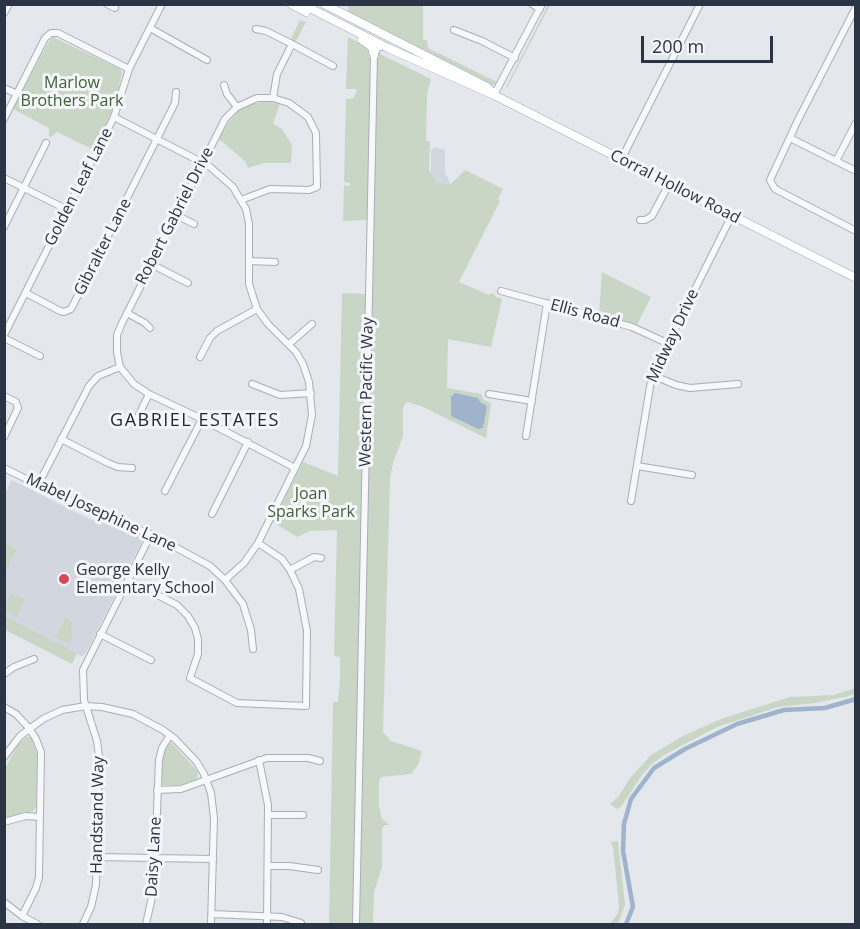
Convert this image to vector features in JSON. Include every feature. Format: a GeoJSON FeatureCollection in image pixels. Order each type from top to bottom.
{"type":"FeatureCollection","features":[{"type":"Feature","properties":{"kind":"main road"},"geometry":{"type":"LineString","coordinates":[[291,4],[368,43],[372,46],[374,55]]}},
{"type":"Feature","properties":{"kind":"main road","name":"Corral Hollow Road"},"geometry":{"type":"LineString","coordinates":[[302,4],[385,46],[496,96],[855,278]]}},
{"type":"Feature","properties":{"kind":"main road","name":"Corral Hollow Road"},"geometry":{"type":"LineString","coordinates":[[324,4],[487,87],[496,96]]}},
{"type":"Feature","properties":{"kind":"main road"},"geometry":{"type":"LineString","coordinates":[[400,53],[404,45]]}},
{"type":"Feature","properties":{"kind":"main road"},"geometry":{"type":"LineString","coordinates":[[818,258],[826,259],[855,273]]}},
{"type":"Feature","properties":{"kind":"street"},"geometry":{"type":"LineString","coordinates":[[4,13],[9,4]]}},
{"type":"Feature","properties":{"kind":"street"},"geometry":{"type":"LineString","coordinates":[[107,4],[115,8]]}},
{"type":"Feature","properties":{"kind":"street","name":"Golden Leaf Lane"},"geometry":{"type":"LineString","coordinates":[[4,337],[114,117],[129,69],[162,4]]}},
{"type":"Feature","properties":{"kind":"street"},"geometry":{"type":"LineString","coordinates":[[496,96],[510,63],[515,58],[541,7],[532,4]]}},
{"type":"Feature","properties":{"kind":"street"},"geometry":{"type":"LineString","coordinates":[[621,160],[700,4]]}},
{"type":"Feature","properties":{"kind":"street"},"geometry":{"type":"LineString","coordinates":[[855,7],[770,182],[775,189],[855,231]]}},
{"type":"Feature","properties":{"kind":"street"},"geometry":{"type":"LineString","coordinates":[[150,28],[207,60]]}},
{"type":"Feature","properties":{"kind":"street"},"geometry":{"type":"LineString","coordinates":[[256,30],[292,44],[333,66]]}},
{"type":"Feature","properties":{"kind":"street"},"geometry":{"type":"LineString","coordinates":[[454,30],[515,58]]}},
{"type":"Feature","properties":{"kind":"street"},"geometry":{"type":"LineString","coordinates":[[4,119],[45,38],[51,33],[58,33],[129,69]]}},
{"type":"Feature","properties":{"kind":"street"},"geometry":{"type":"LineString","coordinates":[[273,98],[277,74],[292,44]]}},
{"type":"Feature","properties":{"kind":"street"},"geometry":{"type":"LineString","coordinates":[[374,55],[378,48],[385,46]]}},
{"type":"Feature","properties":{"kind":"street","name":"Western Pacific Way"},"geometry":{"type":"LineString","coordinates":[[356,924],[374,55]]}},
{"type":"Feature","properties":{"kind":"street"},"geometry":{"type":"LineString","coordinates":[[224,85],[227,94],[237,107],[257,98],[273,98],[289,103],[300,110],[313,126],[317,140],[318,184],[315,189],[270,189],[241,200]]}},
{"type":"Feature","properties":{"kind":"street"},"geometry":{"type":"LineString","coordinates":[[4,88],[17,94]]}},
{"type":"Feature","properties":{"kind":"street"},"geometry":{"type":"LineString","coordinates":[[157,139],[175,103],[176,92]]}},
{"type":"Feature","properties":{"kind":"street","name":"Robert Gabriel Drive"},"geometry":{"type":"LineString","coordinates":[[120,367],[117,335],[225,119],[237,107]]}},
{"type":"Feature","properties":{"kind":"street"},"geometry":{"type":"LineString","coordinates":[[114,117],[203,162],[223,176],[246,209],[249,224],[249,284],[257,309],[268,324],[289,344],[307,372],[311,393],[310,430],[306,446],[258,543],[244,563],[225,580]]}},
{"type":"Feature","properties":{"kind":"street"},"geometry":{"type":"LineString","coordinates":[[836,161],[855,123]]}},
{"type":"Feature","properties":{"kind":"street"},"geometry":{"type":"LineString","coordinates":[[790,138],[855,171]]}},
{"type":"Feature","properties":{"kind":"street","name":"Gibralter Lane"},"geometry":{"type":"LineString","coordinates":[[26,293],[60,311],[71,309],[157,139]]}},
{"type":"Feature","properties":{"kind":"street"},"geometry":{"type":"LineString","coordinates":[[4,227],[46,144]]}},
{"type":"Feature","properties":{"kind":"street"},"geometry":{"type":"LineString","coordinates":[[4,178],[68,210]]}},
{"type":"Feature","properties":{"kind":"street"},"geometry":{"type":"LineString","coordinates":[[640,220],[652,216],[669,184]]}},
{"type":"Feature","properties":{"kind":"street"},"geometry":{"type":"LineString","coordinates":[[176,215],[194,224]]}},
{"type":"Feature","properties":{"kind":"street","name":"Midway Drive"},"geometry":{"type":"LineString","coordinates":[[632,501],[652,375],[732,215]]}},
{"type":"Feature","properties":{"kind":"street"},"geometry":{"type":"LineString","coordinates":[[249,261],[275,262]]}},
{"type":"Feature","properties":{"kind":"street"},"geometry":{"type":"LineString","coordinates":[[151,264],[188,283]]}},
{"type":"Feature","properties":{"kind":"street","name":"Ellis Road"},"geometry":{"type":"LineString","coordinates":[[501,291],[632,327],[667,343]]}},
{"type":"Feature","properties":{"kind":"street"},"geometry":{"type":"LineString","coordinates":[[526,436],[547,303]]}},
{"type":"Feature","properties":{"kind":"street"},"geometry":{"type":"LineString","coordinates":[[200,357],[210,338],[217,331],[257,309]]}},
{"type":"Feature","properties":{"kind":"street"},"geometry":{"type":"LineString","coordinates":[[127,313],[150,328]]}},
{"type":"Feature","properties":{"kind":"street"},"geometry":{"type":"LineString","coordinates":[[289,344],[312,324]]}},
{"type":"Feature","properties":{"kind":"street"},"geometry":{"type":"LineString","coordinates":[[4,337],[40,356]]}},
{"type":"Feature","properties":{"kind":"street"},"geometry":{"type":"LineString","coordinates":[[38,485],[92,382],[102,374],[120,367],[134,384],[149,394],[248,442],[295,468]]}},
{"type":"Feature","properties":{"kind":"street"},"geometry":{"type":"LineString","coordinates":[[652,375],[690,388],[738,384]]}},
{"type":"Feature","properties":{"kind":"street"},"geometry":{"type":"LineString","coordinates":[[252,384],[280,395],[311,393]]}},
{"type":"Feature","properties":{"kind":"street"},"geometry":{"type":"LineString","coordinates":[[135,423],[149,394]]}},
{"type":"Feature","properties":{"kind":"street"},"geometry":{"type":"LineString","coordinates":[[489,394],[532,401]]}},
{"type":"Feature","properties":{"kind":"street"},"geometry":{"type":"LineString","coordinates":[[4,396],[16,402],[18,406],[4,437]]}},
{"type":"Feature","properties":{"kind":"street"},"geometry":{"type":"LineString","coordinates":[[165,491],[202,419]]}},
{"type":"Feature","properties":{"kind":"street"},"geometry":{"type":"LineString","coordinates":[[61,439],[108,463],[118,467],[132,468]]}},
{"type":"Feature","properties":{"kind":"street"},"geometry":{"type":"LineString","coordinates":[[212,514],[248,442]]}},
{"type":"Feature","properties":{"kind":"street"},"geometry":{"type":"LineString","coordinates":[[637,466],[692,475]]}},
{"type":"Feature","properties":{"kind":"street","name":"Mabel Josephine Lane"},"geometry":{"type":"LineString","coordinates":[[4,468],[106,518],[150,534],[210,566],[225,580],[243,604],[251,630],[253,649]]}},
{"type":"Feature","properties":{"kind":"street","name":"Handstand Way"},"geometry":{"type":"LineString","coordinates":[[83,924],[94,896],[98,857],[99,748],[86,706],[83,670],[150,534]]}},
{"type":"Feature","properties":{"kind":"street"},"geometry":{"type":"LineString","coordinates":[[128,580],[177,605],[188,616],[195,628],[198,654],[190,678],[237,703],[306,706],[307,631],[299,589],[282,559],[258,543]]}},
{"type":"Feature","properties":{"kind":"street"},"geometry":{"type":"LineString","coordinates":[[290,570],[314,557],[321,558]]}},
{"type":"Feature","properties":{"kind":"street"},"geometry":{"type":"LineString","coordinates":[[100,634],[151,660]]}},
{"type":"Feature","properties":{"kind":"street"},"geometry":{"type":"LineString","coordinates":[[4,674],[34,659]]}},
{"type":"Feature","properties":{"kind":"street"},"geometry":{"type":"LineString","coordinates":[[4,706],[16,714],[29,728],[41,752],[39,877],[22,916]]}},
{"type":"Feature","properties":{"kind":"street"},"geometry":{"type":"LineString","coordinates":[[4,757],[29,728],[52,714],[70,708],[102,706],[133,714],[170,735],[190,753],[206,780],[213,804],[211,924]]}},
{"type":"Feature","properties":{"kind":"street","name":"Daisy Lane"},"geometry":{"type":"LineString","coordinates":[[146,924],[154,888],[159,755],[170,735]]}},
{"type":"Feature","properties":{"kind":"street"},"geometry":{"type":"LineString","coordinates":[[158,790],[181,789],[259,760],[280,757],[308,758],[320,762]]}},
{"type":"Feature","properties":{"kind":"street"},"geometry":{"type":"LineString","coordinates":[[259,760],[269,816],[267,924]]}},
{"type":"Feature","properties":{"kind":"street"},"geometry":{"type":"LineString","coordinates":[[269,816],[303,815]]}},
{"type":"Feature","properties":{"kind":"street"},"geometry":{"type":"LineString","coordinates":[[4,822],[26,816],[40,817]]}},
{"type":"Feature","properties":{"kind":"street"},"geometry":{"type":"LineString","coordinates":[[98,857],[213,859]]}},
{"type":"Feature","properties":{"kind":"street"},"geometry":{"type":"LineString","coordinates":[[268,866],[318,870]]}},
{"type":"Feature","properties":{"kind":"street"},"geometry":{"type":"LineString","coordinates":[[4,902],[37,924]]}},
{"type":"Feature","properties":{"kind":"street"},"geometry":{"type":"LineString","coordinates":[[212,914],[286,917],[301,923]]}},
{"type":"Feature","properties":{"kind":"shaded area"},"geometry":{"type":"Polygon","coordinates":[[[436,147],[445,150],[445,173],[451,184],[437,183],[431,173],[431,150],[436,147]]]}},
{"type":"Feature","properties":{"kind":"shaded area","name":"George Kelly Elementary School"},"geometry":{"type":"Polygon","coordinates":[[[12,480],[89,519],[133,531],[142,537],[86,653],[82,656],[76,655],[77,653],[5,616],[4,495],[12,480]]]}},
{"type":"Feature","properties":{"kind":"green space"},"geometry":{"type":"Polygon","coordinates":[[[348,5],[423,5],[423,40],[427,40],[428,48],[497,82],[489,85],[348,13],[348,5]]]}},
{"type":"Feature","properties":{"kind":"green space"},"geometry":{"type":"Polygon","coordinates":[[[550,5],[507,88],[506,87],[550,5]]]}},
{"type":"Feature","properties":{"kind":"green space"},"geometry":{"type":"Polygon","coordinates":[[[300,20],[306,22],[295,43],[290,41],[300,20]]]}},
{"type":"Feature","properties":{"kind":"green space","name":"Marlow Brothers Park"},"geometry":{"type":"Polygon","coordinates":[[[53,37],[122,72],[115,105],[94,150],[57,132],[49,136],[49,128],[13,109],[53,37]]]}},
{"type":"Feature","properties":{"kind":"green space"},"geometry":{"type":"Polygon","coordinates":[[[348,37],[369,48],[371,54],[367,220],[343,221],[344,185],[350,186],[350,183],[344,182],[346,99],[354,98],[357,89],[346,89],[348,37]]]}},
{"type":"Feature","properties":{"kind":"green space"},"geometry":{"type":"Polygon","coordinates":[[[378,53],[431,79],[427,94],[426,141],[430,141],[429,170],[437,183],[451,184],[465,170],[503,189],[498,199],[500,201],[459,282],[489,295],[493,293],[502,299],[491,347],[448,339],[447,388],[481,394],[484,400],[491,403],[486,438],[421,406],[407,402],[403,407],[403,436],[390,478],[383,732],[391,741],[422,751],[418,765],[411,774],[381,777],[379,782],[379,806],[382,819],[390,825],[385,825],[382,829],[382,867],[374,892],[373,924],[357,924],[375,57],[378,53]]]}},
{"type":"Feature","properties":{"kind":"green space"},"geometry":{"type":"Polygon","coordinates":[[[264,102],[280,103],[273,124],[282,129],[292,145],[291,163],[264,163],[248,168],[246,162],[219,139],[239,110],[264,102]]]}},
{"type":"Feature","properties":{"kind":"green space"},"geometry":{"type":"Polygon","coordinates":[[[602,272],[651,297],[637,325],[599,315],[602,272]]]}},
{"type":"Feature","properties":{"kind":"green space","name":"Joan Sparks Park"},"geometry":{"type":"Polygon","coordinates":[[[342,293],[366,294],[353,924],[329,924],[333,702],[338,702],[340,678],[340,657],[334,656],[337,530],[310,531],[297,537],[273,522],[303,462],[338,476],[342,293]]]}},
{"type":"Feature","properties":{"kind":"green space"},"geometry":{"type":"Polygon","coordinates":[[[5,543],[16,549],[5,573],[5,543]]]}},
{"type":"Feature","properties":{"kind":"green space"},"geometry":{"type":"Polygon","coordinates":[[[11,593],[25,600],[16,617],[5,611],[7,602],[15,606],[7,601],[11,593]]]}},
{"type":"Feature","properties":{"kind":"green space"},"geometry":{"type":"Polygon","coordinates":[[[5,616],[77,653],[72,664],[5,630],[5,616]]]}},
{"type":"Feature","properties":{"kind":"green space"},"geometry":{"type":"Polygon","coordinates":[[[66,617],[72,623],[71,629],[74,633],[68,643],[55,637],[66,617]]]}},
{"type":"Feature","properties":{"kind":"green space"},"geometry":{"type":"Polygon","coordinates":[[[855,688],[855,694],[849,696],[778,707],[717,727],[664,755],[651,765],[621,807],[617,809],[610,804],[651,755],[683,736],[721,719],[790,697],[834,695],[855,688]]]}},
{"type":"Feature","properties":{"kind":"green space"},"geometry":{"type":"Polygon","coordinates":[[[26,737],[31,737],[37,755],[36,807],[33,811],[5,818],[5,768],[18,745],[26,737]]]}},
{"type":"Feature","properties":{"kind":"green space"},"geometry":{"type":"Polygon","coordinates":[[[169,742],[198,772],[197,779],[179,785],[161,785],[162,757],[169,742]]]}},
{"type":"Feature","properties":{"kind":"green space"},"geometry":{"type":"Polygon","coordinates":[[[618,841],[625,905],[618,924],[610,924],[618,913],[619,905],[611,842],[618,841]]]}},
{"type":"Feature","properties":{"kind":"water"},"geometry":{"type":"Polygon","coordinates":[[[455,393],[478,398],[487,406],[483,428],[478,429],[451,416],[451,397],[455,393]]]}},
{"type":"Feature","properties":{"kind":"waterway"},"geometry":{"type":"LineString","coordinates":[[626,924],[633,907],[623,851],[624,824],[631,799],[654,768],[685,749],[737,724],[784,710],[825,708],[856,699]]}},
{"type":"Feature","properties":{"kind":"place","name":"George Kelly Elementary School"},"geometry":{"type":"Point","coordinates":[64,579]}},
{"type":"Feature","properties":{"kind":"district","name":"GABRIEL ESTATES"},"geometry":{"type":"Point","coordinates":[195,421]}}]}
